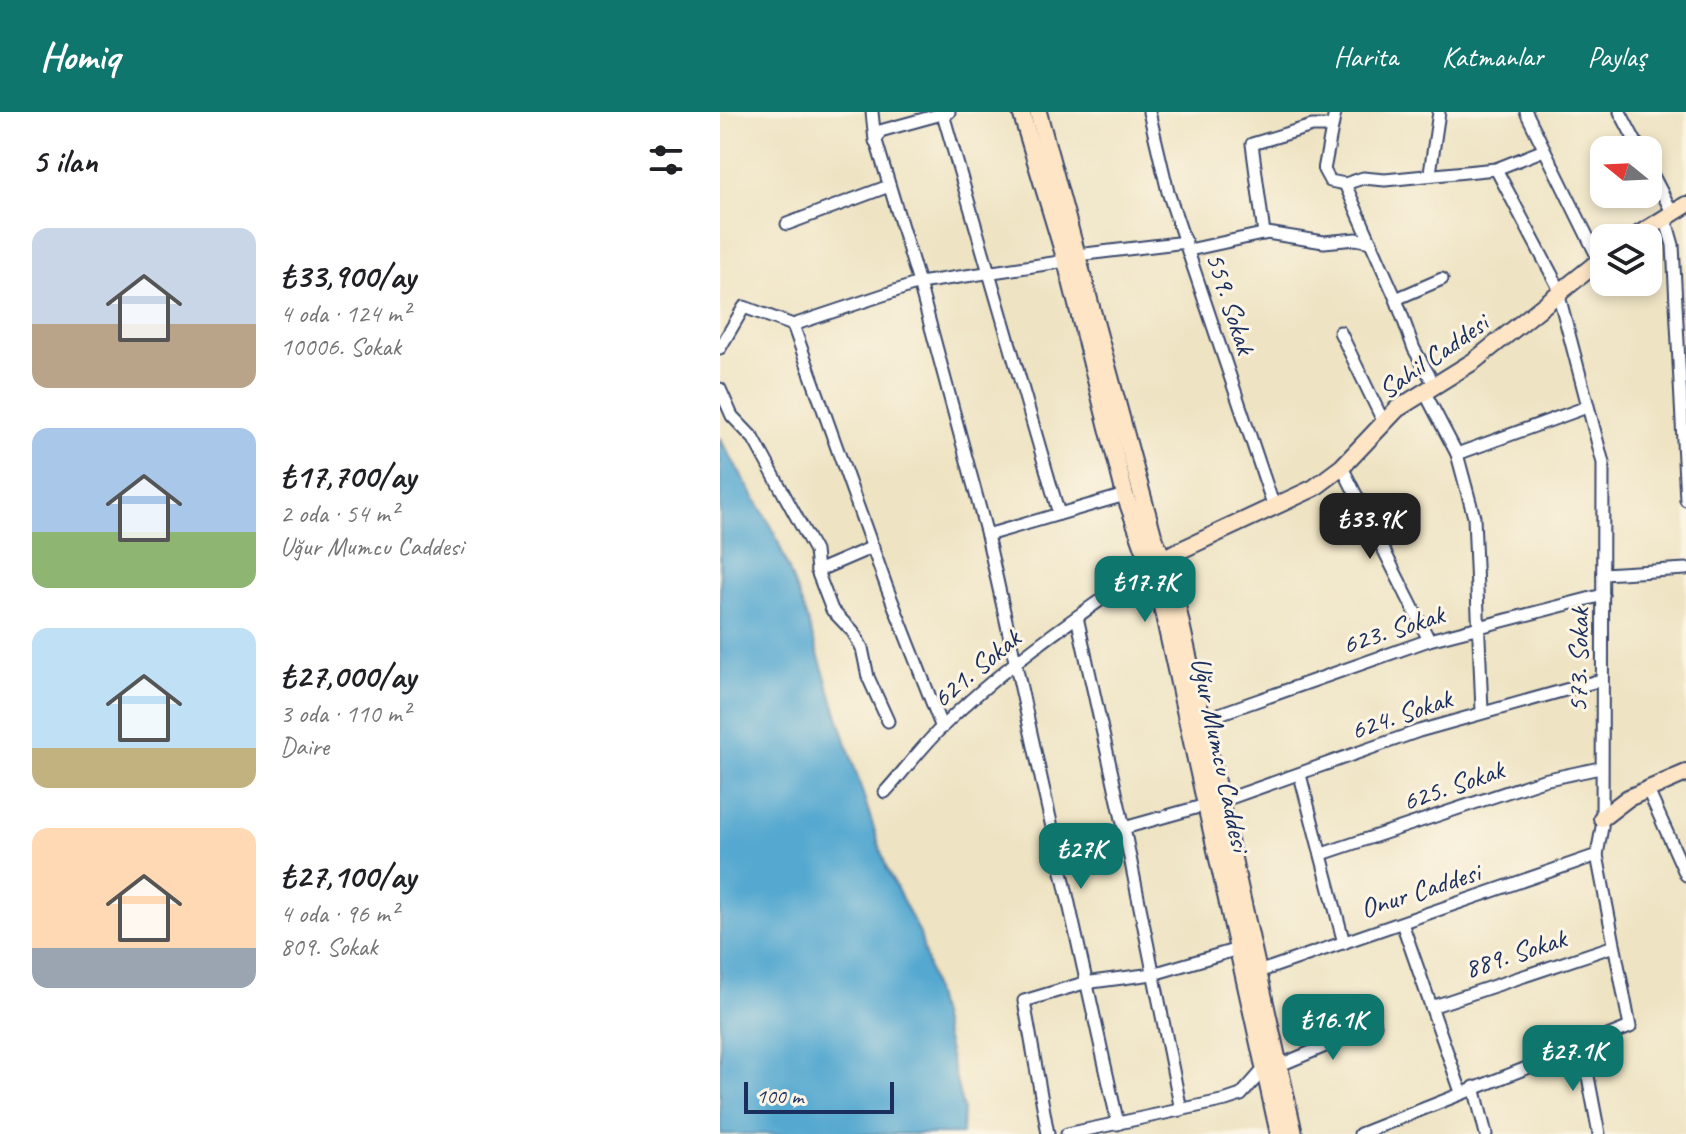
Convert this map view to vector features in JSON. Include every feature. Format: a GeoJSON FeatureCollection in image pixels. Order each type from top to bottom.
{"type":"FeatureCollection","features":[{"type":"Feature","properties":{"kind":"street"},"geometry":{"type":"LineString","coordinates":[[872,112],[876,141],[919,283],[987,535],[1084,983],[1118,1124]]}},
{"type":"Feature","properties":{"kind":"street","name":"Uğur Mumcu Caddesi"},"geometry":{"type":"LineString","coordinates":[[1021,112],[1072,258],[1156,562],[1157,584],[1258,972],[1279,1134]]}},
{"type":"Feature","properties":{"kind":"street","name":"Uğur Mumcu Caddesi"},"geometry":{"type":"LineString","coordinates":[[1038,112],[1125,495],[1156,562],[1171,579],[1202,720],[1212,803],[1238,949],[1271,1067],[1294,1134]]}},
{"type":"Feature","properties":{"kind":"street","name":"559. Sokak"},"geometry":{"type":"LineString","coordinates":[[1149,112],[1163,174],[1274,507]]}},
{"type":"Feature","properties":{"kind":"street"},"geometry":{"type":"LineString","coordinates":[[1335,112],[1324,170],[1330,181],[1345,184],[1363,178],[1385,180],[1430,173],[1496,169],[1544,150]]}},
{"type":"Feature","properties":{"kind":"street"},"geometry":{"type":"LineString","coordinates":[[1430,173],[1439,112]]}},
{"type":"Feature","properties":{"kind":"street"},"geometry":{"type":"LineString","coordinates":[[1526,112],[1590,236]]}},
{"type":"Feature","properties":{"kind":"street"},"geometry":{"type":"LineString","coordinates":[[1620,112],[1633,136]]}},
{"type":"Feature","properties":{"kind":"street"},"geometry":{"type":"LineString","coordinates":[[876,141],[880,131],[946,113],[988,273],[1019,368],[1059,514]]}},
{"type":"Feature","properties":{"kind":"street"},"geometry":{"type":"LineString","coordinates":[[1264,234],[1252,144],[1312,126],[1332,126]]}},
{"type":"Feature","properties":{"kind":"street","name":"573. Sokak"},"geometry":{"type":"LineString","coordinates":[[1496,169],[1561,295],[1603,463],[1602,818],[1597,855],[1630,1027],[1582,1045]]}},
{"type":"Feature","properties":{"kind":"street"},"geometry":{"type":"LineString","coordinates":[[1345,184],[1396,299],[1457,454],[1474,517],[1482,711]]}},
{"type":"Feature","properties":{"kind":"street"},"geometry":{"type":"LineString","coordinates":[[787,224],[889,186]]}},
{"type":"Feature","properties":{"kind":"street"},"geometry":{"type":"LineString","coordinates":[[1662,190],[1674,211],[1673,245],[1685,405],[1686,500]]}},
{"type":"Feature","properties":{"kind":"street"},"geometry":{"type":"LineString","coordinates":[[1654,224],[1674,211]]}},
{"type":"Feature","properties":{"kind":"street"},"geometry":{"type":"LineString","coordinates":[[720,348],[744,307],[793,325],[919,283],[1072,258],[1264,234],[1324,242],[1356,239],[1371,242]]}},
{"type":"Feature","properties":{"kind":"street"},"geometry":{"type":"LineString","coordinates":[[1673,245],[1686,244]]}},
{"type":"Feature","properties":{"kind":"street","name":"Sahil Caddesi"},"geometry":{"type":"LineString","coordinates":[[1156,562],[1314,488],[1342,467],[1397,409],[1474,361],[1561,295],[1590,269]]}},
{"type":"Feature","properties":{"kind":"street"},"geometry":{"type":"LineString","coordinates":[[1396,299],[1442,279]]}},
{"type":"Feature","properties":{"kind":"street"},"geometry":{"type":"LineString","coordinates":[[793,325],[942,728]]}},
{"type":"Feature","properties":{"kind":"street"},"geometry":{"type":"LineString","coordinates":[[1340,332],[1384,423]]}},
{"type":"Feature","properties":{"kind":"street"},"geometry":{"type":"LineString","coordinates":[[720,389],[732,416],[754,439],[815,551],[817,571],[832,610],[862,648],[868,677],[888,721]]}},
{"type":"Feature","properties":{"kind":"street"},"geometry":{"type":"LineString","coordinates":[[1457,454],[1587,407]]}},
{"type":"Feature","properties":{"kind":"street"},"geometry":{"type":"LineString","coordinates":[[1342,467],[1429,640]]}},
{"type":"Feature","properties":{"kind":"street"},"geometry":{"type":"LineString","coordinates":[[987,535],[1125,495]]}},
{"type":"Feature","properties":{"kind":"street"},"geometry":{"type":"LineString","coordinates":[[817,571],[873,547]]}},
{"type":"Feature","properties":{"kind":"street","name":"621. Sokak"},"geometry":{"type":"LineString","coordinates":[[885,792],[942,728],[1015,665],[1156,562]]}},
{"type":"Feature","properties":{"kind":"street"},"geometry":{"type":"LineString","coordinates":[[1603,574],[1686,569]]}},
{"type":"Feature","properties":{"kind":"street","name":"623. Sokak"},"geometry":{"type":"LineString","coordinates":[[1202,720],[1429,640],[1603,595]]}},
{"type":"Feature","properties":{"kind":"street"},"geometry":{"type":"LineString","coordinates":[[1077,617],[1124,828],[1181,1110]]}},
{"type":"Feature","properties":{"kind":"street","name":"624. Sokak"},"geometry":{"type":"LineString","coordinates":[[1124,828],[1300,775],[1482,711],[1601,680]]}},
{"type":"Feature","properties":{"kind":"street","name":"625. Sokak"},"geometry":{"type":"LineString","coordinates":[[1322,854],[1543,780],[1600,768]]}},
{"type":"Feature","properties":{"kind":"street"},"geometry":{"type":"LineString","coordinates":[[1602,818],[1647,788],[1686,773]]}},
{"type":"Feature","properties":{"kind":"street"},"geometry":{"type":"LineString","coordinates":[[1300,775],[1344,943]]}},
{"type":"Feature","properties":{"kind":"street"},"geometry":{"type":"LineString","coordinates":[[1647,788],[1686,875]]}},
{"type":"Feature","properties":{"kind":"street","name":"Onur Caddesi"},"geometry":{"type":"LineString","coordinates":[[1258,972],[1597,855]]}},
{"type":"Feature","properties":{"kind":"street"},"geometry":{"type":"LineString","coordinates":[[1402,923],[1461,1092]]}},
{"type":"Feature","properties":{"kind":"street","name":"889. Sokak"},"geometry":{"type":"LineString","coordinates":[[1431,1007],[1614,946]]}},
{"type":"Feature","properties":{"kind":"street"},"geometry":{"type":"LineString","coordinates":[[1048,1134],[1024,1001],[1084,983],[1153,974],[1238,949]]}},
{"type":"Feature","properties":{"kind":"street"},"geometry":{"type":"LineString","coordinates":[[1067,1134],[1241,1095],[1271,1067],[1375,1025]]}},
{"type":"Feature","properties":{"kind":"street"},"geometry":{"type":"LineString","coordinates":[[1360,1134],[1391,1128],[1461,1092],[1582,1045],[1599,1134]]}},
{"type":"Feature","properties":{"kind":"street"},"geometry":{"type":"LineString","coordinates":[[1474,1087],[1486,1134]]}},
{"type":"Feature","properties":{"kind":"water"},"geometry":{"type":"Polygon","coordinates":[[[720,439],[774,531],[803,607],[887,869],[920,934],[963,1109],[962,1134],[720,1134],[720,439]]]}}]}
